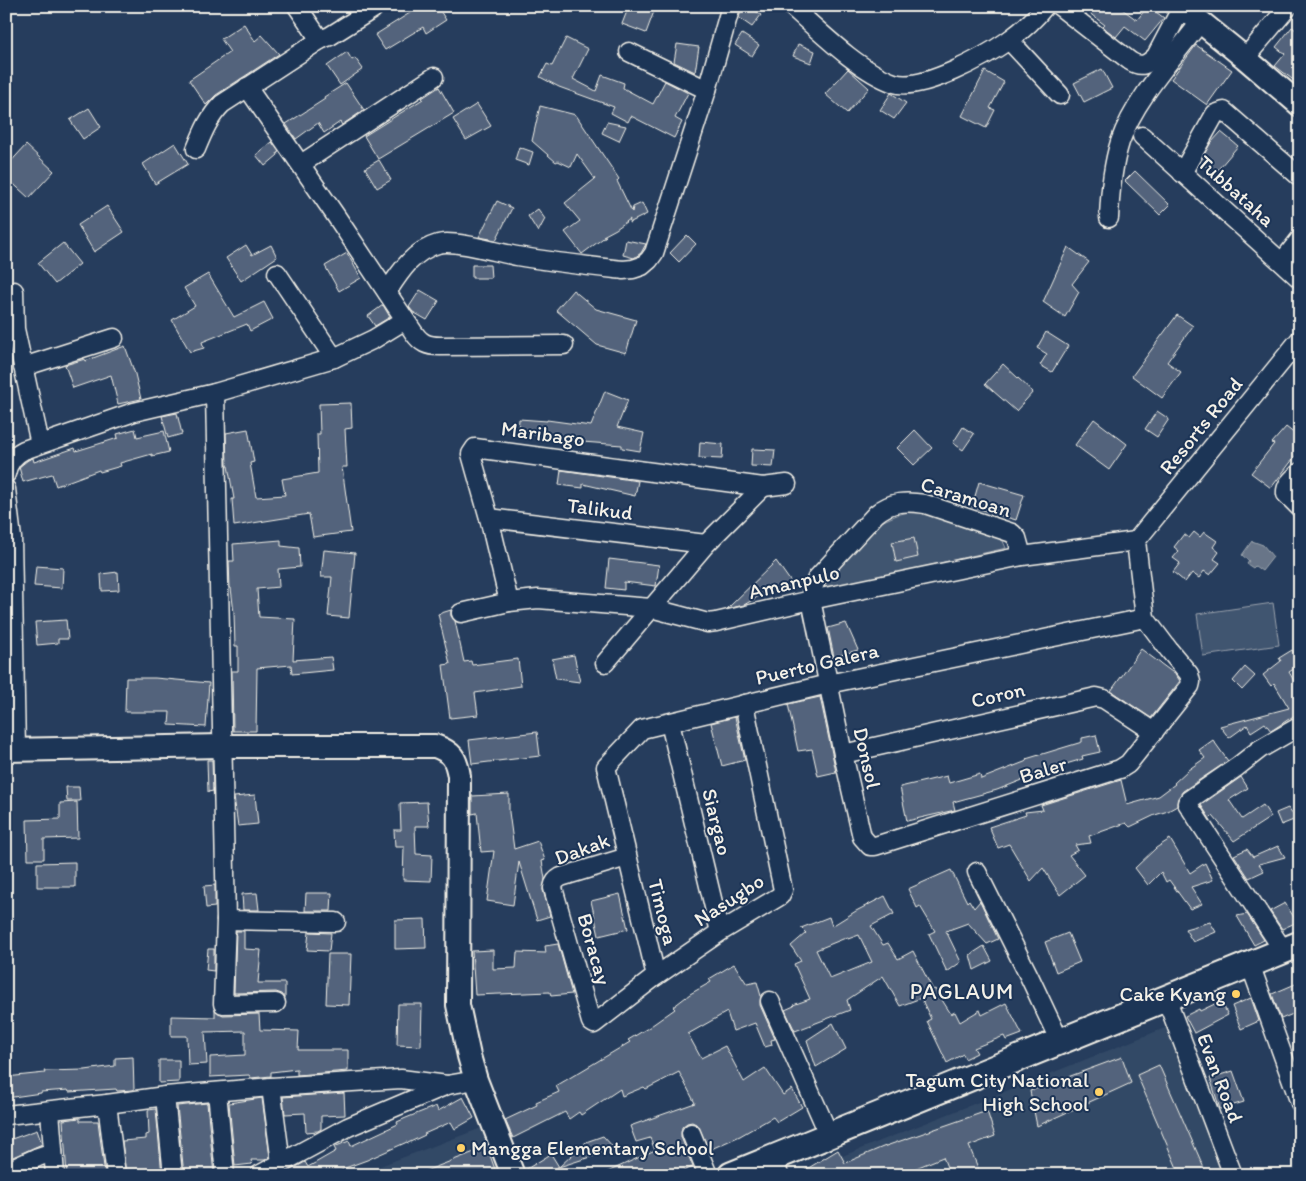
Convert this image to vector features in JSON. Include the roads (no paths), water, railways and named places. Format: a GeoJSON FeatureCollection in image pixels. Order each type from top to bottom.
{"type":"FeatureCollection","features":[{"type":"Feature","properties":{"kind":"main road"},"geometry":{"type":"LineString","coordinates":[[731,1175],[776,1166],[829,1135],[1291,947]]}},
{"type":"Feature","properties":{"kind":"street"},"geometry":{"type":"LineString","coordinates":[[297,6],[320,40]]}},
{"type":"Feature","properties":{"kind":"street"},"geometry":{"type":"LineString","coordinates":[[386,292],[410,260],[424,249],[440,243],[623,270],[642,266],[654,253],[707,90],[731,6]]}},
{"type":"Feature","properties":{"kind":"street"},"geometry":{"type":"LineString","coordinates":[[791,6],[856,61],[882,78],[896,84],[927,82],[967,64],[1009,40],[1025,28],[1045,6]]}},
{"type":"Feature","properties":{"kind":"street"},"geometry":{"type":"LineString","coordinates":[[1059,6],[1130,61],[1136,65],[1143,66],[1156,56],[1182,7],[1300,105]]}},
{"type":"Feature","properties":{"kind":"street"},"geometry":{"type":"LineString","coordinates":[[1245,58],[1289,6]]}},
{"type":"Feature","properties":{"kind":"street"},"geometry":{"type":"LineString","coordinates":[[196,149],[212,114],[222,104],[320,40],[330,36],[373,9]]}},
{"type":"Feature","properties":{"kind":"street"},"geometry":{"type":"LineString","coordinates":[[1109,218],[1113,169],[1120,141],[1131,117],[1145,94],[1201,21]]}},
{"type":"Feature","properties":{"kind":"street"},"geometry":{"type":"LineString","coordinates":[[1009,40],[1060,95]]}},
{"type":"Feature","properties":{"kind":"street"},"geometry":{"type":"LineString","coordinates":[[629,52],[707,90]]}},
{"type":"Feature","properties":{"kind":"street"},"geometry":{"type":"LineString","coordinates":[[301,164],[434,77]]}},
{"type":"Feature","properties":{"kind":"street"},"geometry":{"type":"LineString","coordinates":[[247,87],[418,338],[430,346],[564,345]]}},
{"type":"Feature","properties":{"kind":"street"},"geometry":{"type":"LineString","coordinates":[[1182,173],[1215,114],[1224,111],[1300,177]]}},
{"type":"Feature","properties":{"kind":"street","name":"Tubbataha"},"geometry":{"type":"LineString","coordinates":[[1142,136],[1300,280]]}},
{"type":"Feature","properties":{"kind":"street"},"geometry":{"type":"LineString","coordinates":[[1282,262],[1300,239]]}},
{"type":"Feature","properties":{"kind":"street"},"geometry":{"type":"LineString","coordinates":[[278,273],[334,358]]}},
{"type":"Feature","properties":{"kind":"street"},"geometry":{"type":"LineString","coordinates":[[14,291],[15,329],[40,444]]}},
{"type":"Feature","properties":{"kind":"street"},"geometry":{"type":"LineString","coordinates":[[6,474],[11,460],[16,454],[40,444],[134,412],[215,392],[334,358],[374,339],[405,320]]}},
{"type":"Feature","properties":{"kind":"street"},"geometry":{"type":"LineString","coordinates":[[23,367],[114,338]]}},
{"type":"Feature","properties":{"kind":"street","name":"Resorts Road"},"geometry":{"type":"LineString","coordinates":[[1136,541],[1300,339]]}},
{"type":"Feature","properties":{"kind":"street"},"geometry":{"type":"LineString","coordinates":[[215,392],[226,920],[223,1004],[276,1003]]}},
{"type":"Feature","properties":{"kind":"street","name":"Maribago"},"geometry":{"type":"LineString","coordinates":[[509,602],[489,518],[471,454],[472,450],[478,448],[763,487],[787,484]]}},
{"type":"Feature","properties":{"kind":"street"},"geometry":{"type":"LineString","coordinates":[[1300,472],[1288,484],[1285,491],[1300,508]]}},
{"type":"Feature","properties":{"kind":"street"},"geometry":{"type":"LineString","coordinates":[[605,663],[706,544],[763,487]]}},
{"type":"Feature","properties":{"kind":"street"},"geometry":{"type":"LineString","coordinates":[[6,489],[12,538],[11,750],[222,746],[435,746],[444,749],[452,756],[457,764],[459,776],[458,1005],[476,1080],[513,1175]]}},
{"type":"Feature","properties":{"kind":"street","name":"Caramoan"},"geometry":{"type":"LineString","coordinates":[[811,600],[812,590],[820,572],[884,507],[899,502],[925,504],[1012,533],[1017,538],[1022,556]]}},
{"type":"Feature","properties":{"kind":"street","name":"Talikud"},"geometry":{"type":"LineString","coordinates":[[489,518],[706,544]]}},
{"type":"Feature","properties":{"kind":"street"},"geometry":{"type":"LineString","coordinates":[[1136,541],[1146,618]]}},
{"type":"Feature","properties":{"kind":"street","name":"Amanpulo"},"geometry":{"type":"LineString","coordinates":[[461,613],[509,602],[538,599],[651,608],[711,623],[1022,556],[1136,541]]}},
{"type":"Feature","properties":{"kind":"street","name":"Donsol"},"geometry":{"type":"LineString","coordinates":[[811,600],[843,754],[862,837],[865,842]]}},
{"type":"Feature","properties":{"kind":"street","name":"Baler"},"geometry":{"type":"LineString","coordinates":[[865,842],[870,846],[875,846],[1120,769],[1128,764],[1190,686],[1191,682],[1189,674],[1146,618]]}},
{"type":"Feature","properties":{"kind":"street","name":"Puerto Galera"},"geometry":{"type":"LineString","coordinates":[[627,857],[606,766],[639,731],[828,684],[1146,618]]}},
{"type":"Feature","properties":{"kind":"street","name":"Coron"},"geometry":{"type":"LineString","coordinates":[[843,754],[1096,697],[1104,699],[1154,732]]}},
{"type":"Feature","properties":{"kind":"street","name":"Nasugbo"},"geometry":{"type":"LineString","coordinates":[[595,1024],[656,976],[720,932],[780,896],[783,890],[744,704]]}},
{"type":"Feature","properties":{"kind":"street","name":"Siargao"},"geometry":{"type":"LineString","coordinates":[[670,723],[720,932]]}},
{"type":"Feature","properties":{"kind":"street"},"geometry":{"type":"LineString","coordinates":[[1291,947],[1187,804],[1189,800],[1237,767],[1260,748],[1300,726]]}},
{"type":"Feature","properties":{"kind":"street","name":"Dakak"},"geometry":{"type":"LineString","coordinates":[[553,884],[561,877],[627,857]]}},
{"type":"Feature","properties":{"kind":"street","name":"Timoga"},"geometry":{"type":"LineString","coordinates":[[627,857],[656,976]]}},
{"type":"Feature","properties":{"kind":"street"},"geometry":{"type":"LineString","coordinates":[[977,872],[1060,1042]]}},
{"type":"Feature","properties":{"kind":"street","name":"Boracay"},"geometry":{"type":"LineString","coordinates":[[553,884],[552,888],[591,1022],[595,1024]]}},
{"type":"Feature","properties":{"kind":"street"},"geometry":{"type":"LineString","coordinates":[[226,920],[336,922]]}},
{"type":"Feature","properties":{"kind":"street"},"geometry":{"type":"LineString","coordinates":[[1250,964],[1300,1103]]}},
{"type":"Feature","properties":{"kind":"street","name":"Evan Road"},"geometry":{"type":"LineString","coordinates":[[1166,998],[1233,1175]]}},
{"type":"Feature","properties":{"kind":"street"},"geometry":{"type":"LineString","coordinates":[[770,1002],[777,1013],[829,1135]]}},
{"type":"Feature","properties":{"kind":"street"},"geometry":{"type":"LineString","coordinates":[[6,1115],[165,1096],[401,1078],[448,1085]]}},
{"type":"Feature","properties":{"kind":"street"},"geometry":{"type":"LineString","coordinates":[[259,1175],[348,1127],[448,1085],[476,1080]]}},
{"type":"Feature","properties":{"kind":"street"},"geometry":{"type":"LineString","coordinates":[[271,1087],[281,1163]]}},
{"type":"Feature","properties":{"kind":"street"},"geometry":{"type":"LineString","coordinates":[[217,1092],[225,1175]]}},
{"type":"Feature","properties":{"kind":"street"},"geometry":{"type":"LineString","coordinates":[[165,1096],[173,1175]]}},
{"type":"Feature","properties":{"kind":"street"},"geometry":{"type":"LineString","coordinates":[[107,1104],[116,1175]]}},
{"type":"Feature","properties":{"kind":"street"},"geometry":{"type":"LineString","coordinates":[[50,1110],[55,1175]]}},
{"type":"Feature","properties":{"kind":"street"},"geometry":{"type":"LineString","coordinates":[[691,1133],[708,1175]]}},
{"type":"Feature","properties":{"kind":"street"},"geometry":{"type":"LineString","coordinates":[[6,1172],[53,1152]]}},
{"type":"Feature","properties":{"kind":"place","name":"Cake Kyang"},"geometry":{"type":"Point","coordinates":[1236,994]}},
{"type":"Feature","properties":{"kind":"place","name":"Tagum City National High School"},"geometry":{"type":"Point","coordinates":[1099,1092]}},
{"type":"Feature","properties":{"kind":"place","name":"Mangga Elementary School"},"geometry":{"type":"Point","coordinates":[461,1148]}},
{"type":"Feature","properties":{"kind":"district","name":"PAGLAUM"},"geometry":{"type":"Point","coordinates":[962,991]}}]}
